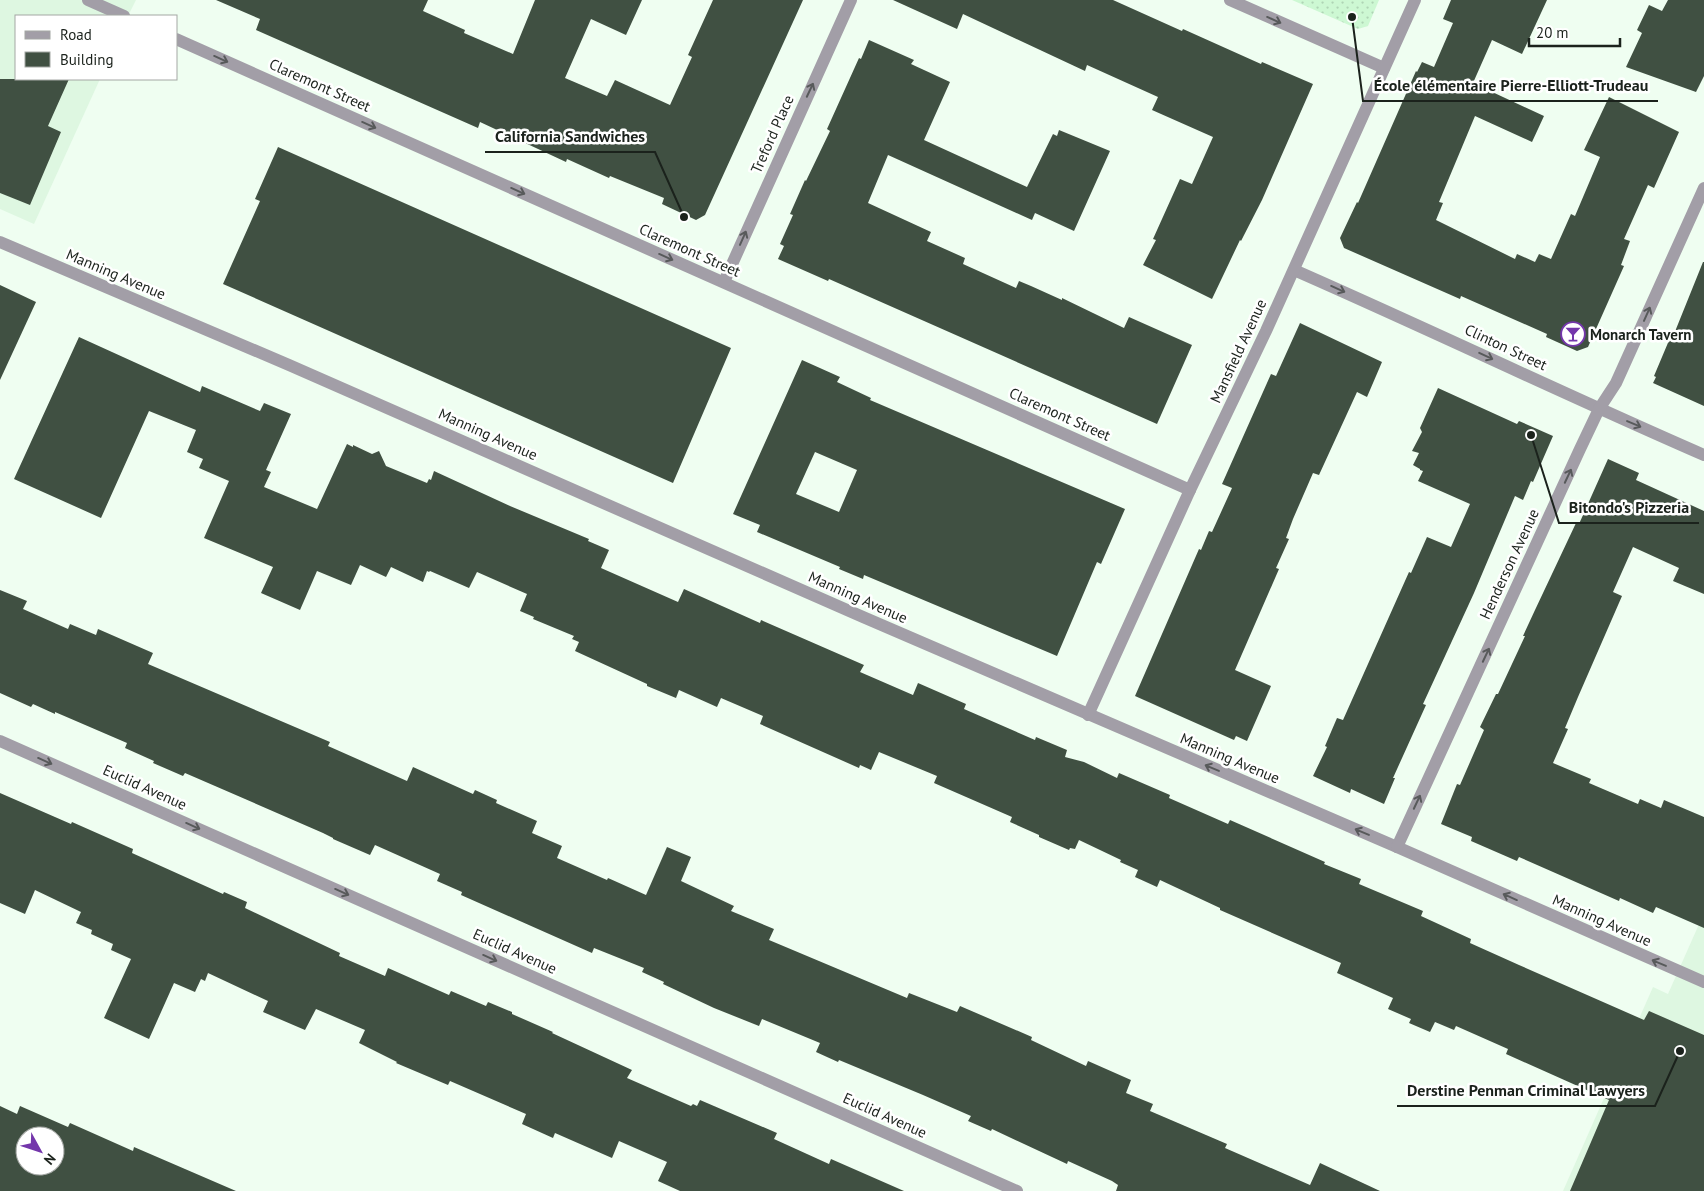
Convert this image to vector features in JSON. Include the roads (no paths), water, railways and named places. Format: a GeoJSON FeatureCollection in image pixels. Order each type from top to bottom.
{"type":"FeatureCollection","features":[{"type":"Feature","properties":{"kind":"street"},"geometry":{"type":"LineString","coordinates":[[88,0],[122,15]]}},
{"type":"Feature","properties":{"kind":"street","name":"Treford Place"},"geometry":{"type":"LineString","coordinates":[[724,282],[852,0]]}},
{"type":"Feature","properties":{"kind":"street"},"geometry":{"type":"LineString","coordinates":[[1230,0],[1384,68]]}},
{"type":"Feature","properties":{"kind":"street","name":"Mansfield Avenue"},"geometry":{"type":"LineString","coordinates":[[1088,715],[1190,490],[1294,270],[1415,0]]}},
{"type":"Feature","properties":{"kind":"street","name":"Claremont Street"},"geometry":{"type":"LineString","coordinates":[[178,40],[1190,490]]}},
{"type":"Feature","properties":{"kind":"street","name":"Henderson Avenue"},"geometry":{"type":"LineString","coordinates":[[1397,847],[1599,409],[1616,383],[1704,188]]}},
{"type":"Feature","properties":{"kind":"street","name":"Manning Avenue"},"geometry":{"type":"LineString","coordinates":[[0,242],[289,365],[1704,982]]}},
{"type":"Feature","properties":{"kind":"street","name":"Clinton Street"},"geometry":{"type":"LineString","coordinates":[[1294,270],[1453,340],[1599,409],[1704,455]]}},
{"type":"Feature","properties":{"kind":"street","name":"Euclid Avenue"},"geometry":{"type":"LineString","coordinates":[[0,741],[1017,1191]]}},
{"type":"Feature","properties":{"kind":"place","name":"École élémentaire Pierre-Elliott-Trudeau"},"geometry":{"type":"Point","coordinates":[1352,17]}},
{"type":"Feature","properties":{"kind":"place","name":"California Sandwiches"},"geometry":{"type":"Point","coordinates":[684,217]}},
{"type":"Feature","properties":{"kind":"place","name":"Monarch Tavern"},"geometry":{"type":"Point","coordinates":[1573,334]}},
{"type":"Feature","properties":{"kind":"place","name":"Bitondo's Pizzeria"},"geometry":{"type":"Point","coordinates":[1531,435]}},
{"type":"Feature","properties":{"kind":"place","name":"Derstine Penman Criminal Lawyers"},"geometry":{"type":"Point","coordinates":[1680,1051]}}]}
